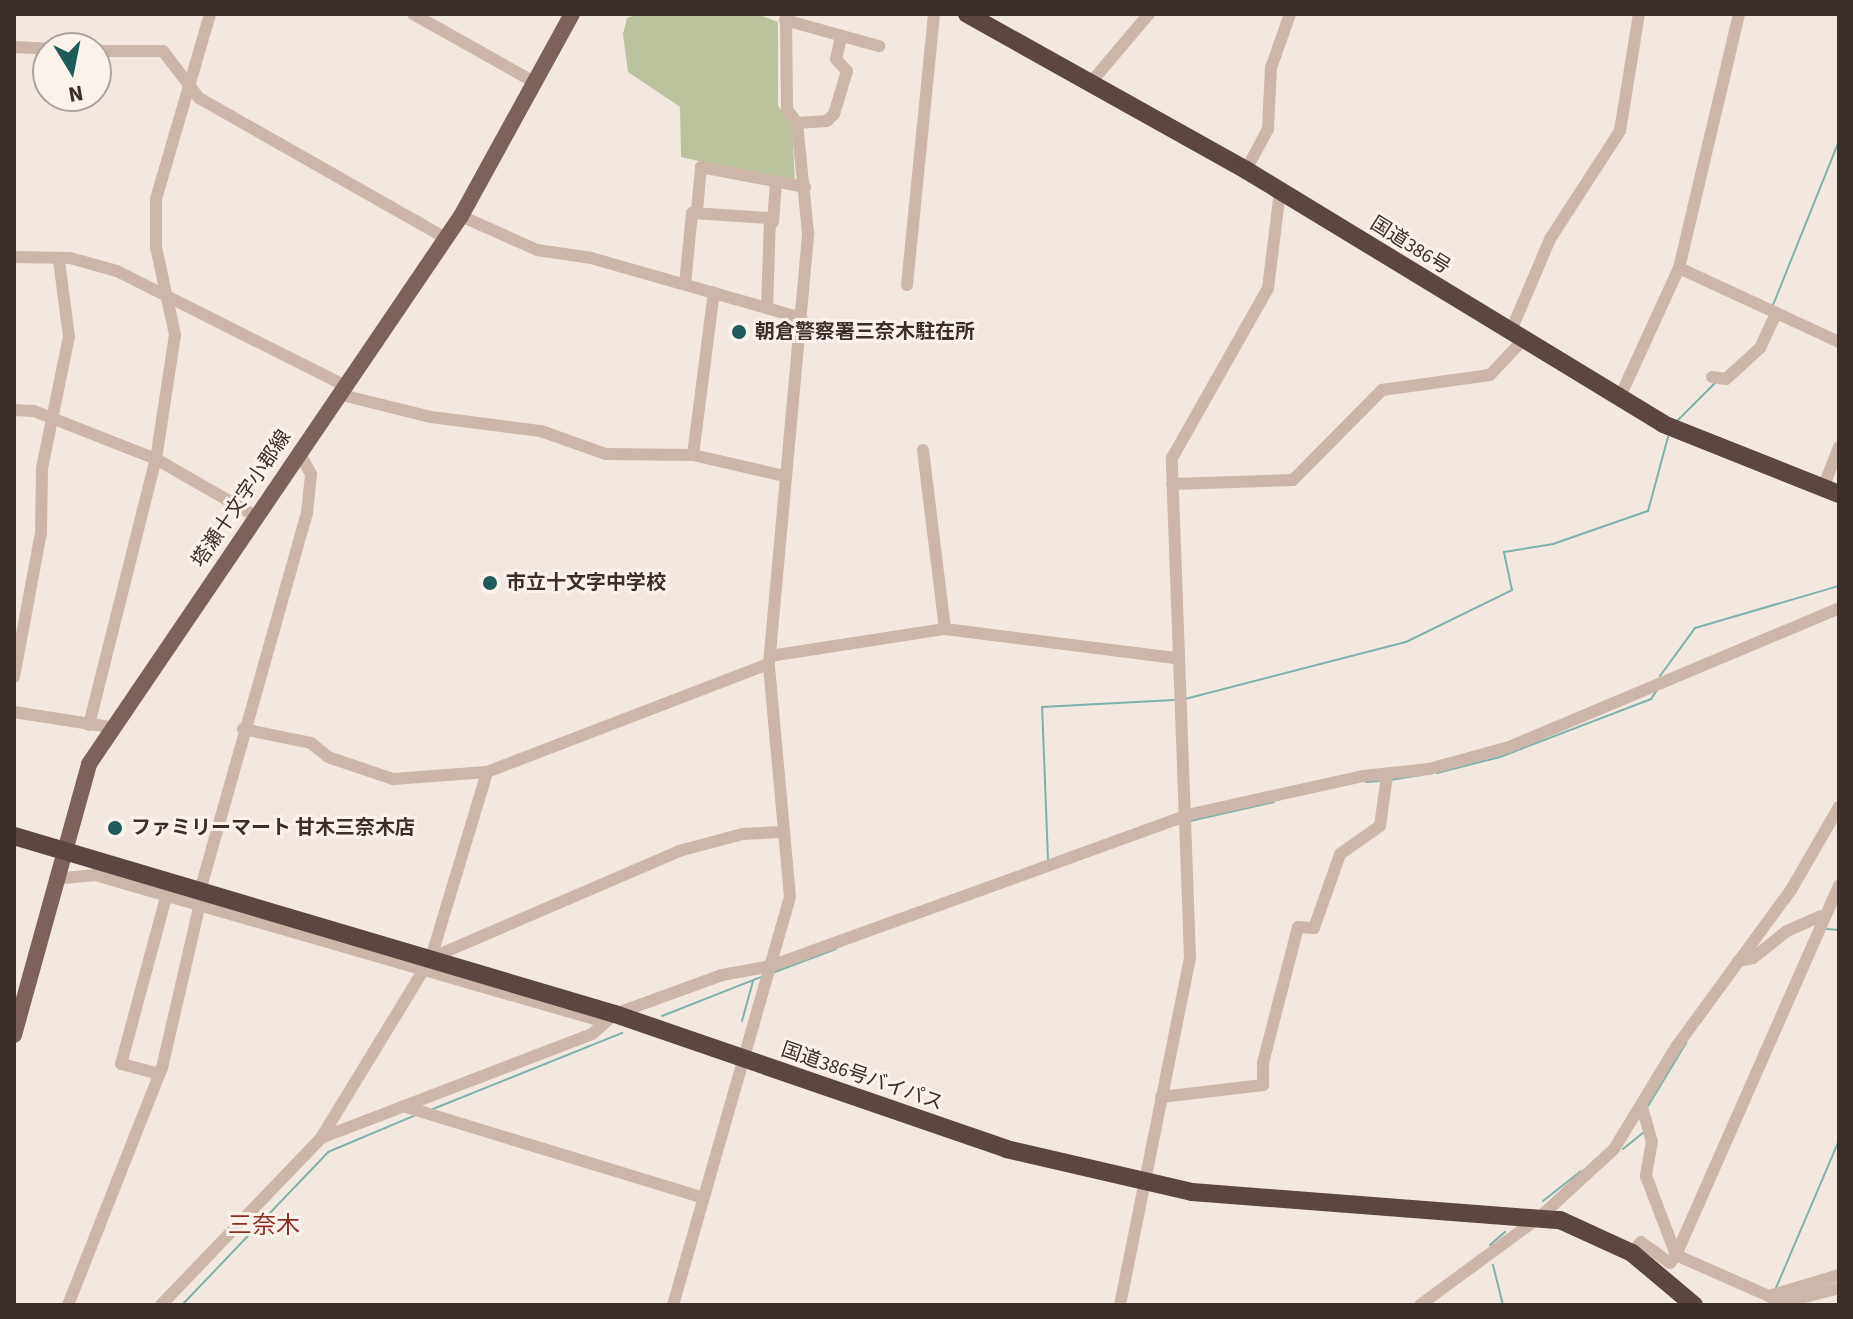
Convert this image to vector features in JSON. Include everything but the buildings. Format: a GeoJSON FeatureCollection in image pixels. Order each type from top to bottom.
{"type":"FeatureCollection","features":[{"type":"Feature","properties":{"kind":"highway","name":"国道386号"},"geometry":{"type":"LineString","coordinates":[[967,14],[1092,81],[1246,170],[1663,424],[1831,491]]}},
{"type":"Feature","properties":{"kind":"highway","name":"国道386号バイパス"},"geometry":{"type":"LineString","coordinates":[[14,836],[199,898],[745,1059],[1006,1149],[1192,1192],[1540,1217],[1580,1226],[1632,1253],[1694,1305]]}},
{"type":"Feature","properties":{"kind":"main road","name":"塔瀬十文字小郡線"},"geometry":{"type":"LineString","coordinates":[[15,1029],[62,850],[89,764],[110,727],[298,451],[447,239],[572,14]]}},
{"type":"Feature","properties":{"kind":"street"},"geometry":{"type":"LineString","coordinates":[[89,725],[156,459],[175,335],[162,291],[156,199],[210,14]]}},
{"type":"Feature","properties":{"kind":"street"},"geometry":{"type":"LineString","coordinates":[[413,14],[536,83]]}},
{"type":"Feature","properties":{"kind":"street"},"geometry":{"type":"LineString","coordinates":[[907,285],[934,14]]}},
{"type":"Feature","properties":{"kind":"street"},"geometry":{"type":"LineString","coordinates":[[1092,81],[1149,14]]}},
{"type":"Feature","properties":{"kind":"street"},"geometry":{"type":"LineString","coordinates":[[1246,170],[1268,129],[1271,68],[1290,14]]}},
{"type":"Feature","properties":{"kind":"street"},"geometry":{"type":"LineString","coordinates":[[1172,484],[1293,480],[1382,390],[1490,375],[1516,337],[1550,239],[1620,131],[1639,14]]}},
{"type":"Feature","properties":{"kind":"street"},"geometry":{"type":"LineString","coordinates":[[1619,399],[1679,268],[1739,14]]}},
{"type":"Feature","properties":{"kind":"street"},"geometry":{"type":"LineString","coordinates":[[673,1305],[700,1197],[745,1059],[790,897],[781,832],[770,660],[808,233],[797,123],[787,109],[785,17],[841,38],[879,46]]}},
{"type":"Feature","properties":{"kind":"street"},"geometry":{"type":"LineString","coordinates":[[797,123],[827,121],[834,114],[847,71],[836,59],[841,38]]}},
{"type":"Feature","properties":{"kind":"street"},"geometry":{"type":"LineString","coordinates":[[112,51],[163,51],[187,88],[447,239]]}},
{"type":"Feature","properties":{"kind":"street"},"geometry":{"type":"LineString","coordinates":[[697,211],[701,167],[804,187]]}},
{"type":"Feature","properties":{"kind":"street"},"geometry":{"type":"LineString","coordinates":[[767,308],[776,182]]}},
{"type":"Feature","properties":{"kind":"street"},"geometry":{"type":"LineString","coordinates":[[1120,1305],[1189,971],[1187,815],[1172,458],[1187,423],[1268,288],[1280,192]]}},
{"type":"Feature","properties":{"kind":"street"},"geometry":{"type":"LineString","coordinates":[[685,284],[692,213],[697,211],[773,222]]}},
{"type":"Feature","properties":{"kind":"street"},"geometry":{"type":"LineString","coordinates":[[461,216],[537,250],[685,284],[802,318]]}},
{"type":"Feature","properties":{"kind":"street"},"geometry":{"type":"LineString","coordinates":[[14,257],[93,264],[162,291],[341,389],[431,417],[541,431],[606,454],[693,455],[785,476]]}},
{"type":"Feature","properties":{"kind":"street"},"geometry":{"type":"LineString","coordinates":[[14,677],[69,337],[59,260]]}},
{"type":"Feature","properties":{"kind":"street"},"geometry":{"type":"LineString","coordinates":[[1679,268],[1839,342]]}},
{"type":"Feature","properties":{"kind":"street"},"geometry":{"type":"LineString","coordinates":[[693,455],[714,292]]}},
{"type":"Feature","properties":{"kind":"street"},"geometry":{"type":"LineString","coordinates":[[1717,377],[1760,348],[1776,313]]}},
{"type":"Feature","properties":{"kind":"street"},"geometry":{"type":"LineString","coordinates":[[14,410],[34,411],[54,423],[156,459],[255,516]]}},
{"type":"Feature","properties":{"kind":"street"},"geometry":{"type":"LineString","coordinates":[[1831,491],[1839,447]]}},
{"type":"Feature","properties":{"kind":"street"},"geometry":{"type":"LineString","coordinates":[[923,450],[945,629]]}},
{"type":"Feature","properties":{"kind":"street"},"geometry":{"type":"LineString","coordinates":[[68,1305],[159,1074],[199,898],[234,786],[243,729],[307,513],[311,474],[298,451]]}},
{"type":"Feature","properties":{"kind":"street"},"geometry":{"type":"LineString","coordinates":[[321,1138],[592,1034],[608,1017],[722,975],[771,966],[1187,815],[1363,776],[1387,776],[1509,747],[1839,608]]}},
{"type":"Feature","properties":{"kind":"street"},"geometry":{"type":"LineString","coordinates":[[243,729],[311,743],[328,757],[393,779],[487,772],[770,660],[945,629],[1173,658],[1178,654]]}},
{"type":"Feature","properties":{"kind":"street"},"geometry":{"type":"LineString","coordinates":[[14,712],[110,727]]}},
{"type":"Feature","properties":{"kind":"street"},"geometry":{"type":"LineString","coordinates":[[161,1305],[321,1138],[412,996],[427,963],[487,772]]}},
{"type":"Feature","properties":{"kind":"street"},"geometry":{"type":"LineString","coordinates":[[1161,1097],[1263,1085],[1263,1063],[1298,927],[1314,928],[1340,854],[1380,826],[1387,776]]}},
{"type":"Feature","properties":{"kind":"street"},"geometry":{"type":"LineString","coordinates":[[1420,1305],[1486,1260],[1595,1170],[1642,1107],[1738,961],[1834,829],[1839,807]]}},
{"type":"Feature","properties":{"kind":"street"},"geometry":{"type":"LineString","coordinates":[[427,963],[679,851],[743,834],[781,832]]}},
{"type":"Feature","properties":{"kind":"street"},"geometry":{"type":"LineString","coordinates":[[55,879],[95,875],[167,894],[199,898]]}},
{"type":"Feature","properties":{"kind":"street"},"geometry":{"type":"LineString","coordinates":[[1632,1253],[1641,1242],[1670,1263],[1676,1255],[1820,916],[1839,885]]}},
{"type":"Feature","properties":{"kind":"street"},"geometry":{"type":"LineString","coordinates":[[159,1074],[121,1064],[167,894]]}},
{"type":"Feature","properties":{"kind":"street"},"geometry":{"type":"LineString","coordinates":[[1738,961],[1753,958],[1787,931],[1820,916]]}},
{"type":"Feature","properties":{"kind":"street"},"geometry":{"type":"LineString","coordinates":[[403,1106],[700,1197]]}},
{"type":"Feature","properties":{"kind":"street"},"geometry":{"type":"LineString","coordinates":[[1642,1107],[1652,1141],[1646,1176],[1676,1255],[1769,1296],[1839,1275]]}},
{"type":"Feature","properties":{"kind":"street"},"geometry":{"type":"LineString","coordinates":[[1773,1305],[1839,1288]]}},
{"type":"Feature","properties":{"kind":"green space"},"geometry":{"type":"Polygon","coordinates":[[[638,14],[757,14],[778,22],[778,106],[792,125],[795,183],[681,157],[680,107],[628,72],[623,34],[627,18],[638,14]]]}},
{"type":"Feature","properties":{"kind":"waterway"},"geometry":{"type":"LineString","coordinates":[[1773,305],[1839,141]]}},
{"type":"Feature","properties":{"kind":"waterway"},"geometry":{"type":"LineString","coordinates":[[1676,422],[1716,382]]}},
{"type":"Feature","properties":{"kind":"waterway"},"geometry":{"type":"LineString","coordinates":[[1185,699],[1406,642],[1512,590],[1504,552],[1553,544],[1648,511],[1668,437]]}},
{"type":"Feature","properties":{"kind":"waterway"},"geometry":{"type":"LineString","coordinates":[[1660,676],[1695,628],[1839,586]]}},
{"type":"Feature","properties":{"kind":"waterway"},"geometry":{"type":"LineString","coordinates":[[1437,773],[1500,757],[1651,699],[1657,690]]}},
{"type":"Feature","properties":{"kind":"waterway"},"geometry":{"type":"LineString","coordinates":[[1048,860],[1042,707],[1174,700]]}},
{"type":"Feature","properties":{"kind":"waterway"},"geometry":{"type":"LineString","coordinates":[[1390,780],[1423,775]]}},
{"type":"Feature","properties":{"kind":"waterway"},"geometry":{"type":"LineString","coordinates":[[1366,782],[1379,781]]}},
{"type":"Feature","properties":{"kind":"waterway"},"geometry":{"type":"LineString","coordinates":[[1190,821],[1274,802]]}},
{"type":"Feature","properties":{"kind":"waterway"},"geometry":{"type":"LineString","coordinates":[[1827,929],[1839,930]]}},
{"type":"Feature","properties":{"kind":"waterway"},"geometry":{"type":"LineString","coordinates":[[775,972],[836,949]]}},
{"type":"Feature","properties":{"kind":"waterway"},"geometry":{"type":"LineString","coordinates":[[662,1016],[761,977]]}},
{"type":"Feature","properties":{"kind":"waterway"},"geometry":{"type":"LineString","coordinates":[[742,1021],[753,981]]}},
{"type":"Feature","properties":{"kind":"waterway"},"geometry":{"type":"LineString","coordinates":[[433,1109],[622,1033]]}},
{"type":"Feature","properties":{"kind":"waterway"},"geometry":{"type":"LineString","coordinates":[[1648,1106],[1686,1043]]}},
{"type":"Feature","properties":{"kind":"waterway"},"geometry":{"type":"LineString","coordinates":[[182,1305],[328,1152],[416,1115]]}},
{"type":"Feature","properties":{"kind":"waterway"},"geometry":{"type":"LineString","coordinates":[[1623,1149],[1644,1132]]}},
{"type":"Feature","properties":{"kind":"waterway"},"geometry":{"type":"LineString","coordinates":[[1776,1288],[1839,1140]]}},
{"type":"Feature","properties":{"kind":"waterway"},"geometry":{"type":"LineString","coordinates":[[1543,1201],[1581,1171]]}},
{"type":"Feature","properties":{"kind":"waterway"},"geometry":{"type":"LineString","coordinates":[[1490,1245],[1505,1232]]}},
{"type":"Feature","properties":{"kind":"waterway"},"geometry":{"type":"LineString","coordinates":[[1493,1265],[1503,1305]]}},
{"type":"Feature","properties":{"kind":"place","name":"朝倉警察署三奈木駐在所"},"geometry":{"type":"Point","coordinates":[739,332]}},
{"type":"Feature","properties":{"kind":"place","name":"市立十文字中学校"},"geometry":{"type":"Point","coordinates":[490,583]}},
{"type":"Feature","properties":{"kind":"place","name":"ファミリーマート 甘木三奈木店"},"geometry":{"type":"Point","coordinates":[115,828]}},
{"type":"Feature","properties":{"kind":"district","name":"三奈木"},"geometry":{"type":"Point","coordinates":[264,1226]}}]}
